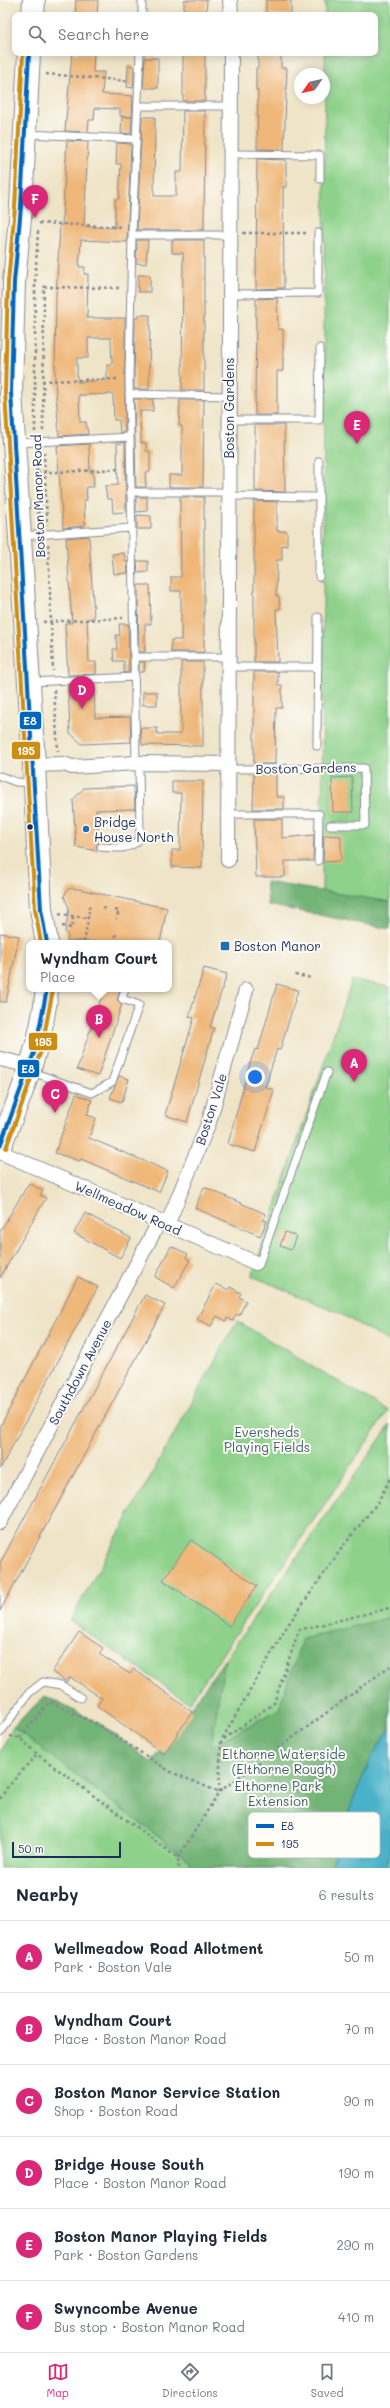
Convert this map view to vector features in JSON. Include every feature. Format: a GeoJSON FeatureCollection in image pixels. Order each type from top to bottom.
{"type":"FeatureCollection","features":[{"type":"Feature","properties":{"kind":"main road"},"geometry":{"type":"LineString","coordinates":[[33,12],[34,0]]}},
{"type":"Feature","properties":{"kind":"main road","name":"Boston Manor Road"},"geometry":{"type":"LineString","coordinates":[[29,56],[21,207],[14,282],[11,392],[13,443],[29,535],[29,682],[41,908],[46,940]]}},
{"type":"Feature","properties":{"kind":"main road"},"geometry":{"type":"LineString","coordinates":[[0,1146],[30,1069],[45,1016],[47,992]]}},
{"type":"Feature","properties":{"kind":"street"},"geometry":{"type":"LineString","coordinates":[[230,0],[230,12]]}},
{"type":"Feature","properties":{"kind":"street","name":"Boston Gardens"},"geometry":{"type":"LineString","coordinates":[[228,860],[229,234],[231,56]]}},
{"type":"Feature","properties":{"kind":"street","name":"Boston Gardens"},"geometry":{"type":"LineString","coordinates":[[35,774],[64,764],[72,767],[138,763],[228,767]]}},
{"type":"Feature","properties":{"kind":"street","name":"Boston Vale"},"geometry":{"type":"LineString","coordinates":[[163,1223],[209,1122],[246,990]]}},
{"type":"Feature","properties":{"kind":"street"},"geometry":{"type":"LineString","coordinates":[[0,1059],[30,1069]]}},
{"type":"Feature","properties":{"kind":"street","name":"Wellmeadow Road"},"geometry":{"type":"LineString","coordinates":[[0,1152],[256,1263]]}},
{"type":"Feature","properties":{"kind":"street","name":"Southdown Avenue"},"geometry":{"type":"LineString","coordinates":[[0,1522],[163,1223]]}},
{"type":"Feature","properties":{"kind":"lane"},"geometry":{"type":"LineString","coordinates":[[142,0],[142,12]]}},
{"type":"Feature","properties":{"kind":"lane"},"geometry":{"type":"LineString","coordinates":[[101,847],[130,846],[136,844],[140,838],[133,617],[129,394],[130,288],[140,56]]}},
{"type":"Feature","properties":{"kind":"lane"},"geometry":{"type":"LineString","coordinates":[[138,106],[231,106]]}},
{"type":"Feature","properties":{"kind":"lane"},"geometry":{"type":"LineString","coordinates":[[24,134],[136,139]]}},
{"type":"Feature","properties":{"kind":"lane"},"geometry":{"type":"LineString","coordinates":[[230,154],[320,155],[320,179]]}},
{"type":"Feature","properties":{"kind":"lane"},"geometry":{"type":"LineString","coordinates":[[229,294],[318,293],[318,233]]}},
{"type":"Feature","properties":{"kind":"lane"},"geometry":{"type":"LineString","coordinates":[[132,235],[229,234]]}},
{"type":"Feature","properties":{"kind":"lane"},"geometry":{"type":"LineString","coordinates":[[229,420],[319,420],[320,348]]}},
{"type":"Feature","properties":{"kind":"lane"},"geometry":{"type":"LineString","coordinates":[[129,394],[229,396]]}},
{"type":"Feature","properties":{"kind":"lane"},"geometry":{"type":"LineString","coordinates":[[13,443],[130,437]]}},
{"type":"Feature","properties":{"kind":"lane"},"geometry":{"type":"LineString","coordinates":[[319,461],[319,577]]}},
{"type":"Feature","properties":{"kind":"lane"},"geometry":{"type":"LineString","coordinates":[[130,492],[319,497]]}},
{"type":"Feature","properties":{"kind":"lane"},"geometry":{"type":"LineString","coordinates":[[29,535],[131,528]]}},
{"type":"Feature","properties":{"kind":"lane"},"geometry":{"type":"LineString","coordinates":[[317,746],[318,617]]}},
{"type":"Feature","properties":{"kind":"lane"},"geometry":{"type":"LineString","coordinates":[[134,657],[318,667]]}},
{"type":"Feature","properties":{"kind":"lane"},"geometry":{"type":"LineString","coordinates":[[29,682],[135,677]]}},
{"type":"Feature","properties":{"kind":"lane","name":"Boston Gardens"},"geometry":{"type":"LineString","coordinates":[[228,767],[364,768],[365,825],[330,825]]}},
{"type":"Feature","properties":{"kind":"lane"},"geometry":{"type":"LineString","coordinates":[[0,776],[16,782],[35,774]]}},
{"type":"Feature","properties":{"kind":"lane"},"geometry":{"type":"LineString","coordinates":[[228,814],[319,814],[318,861]]}},
{"type":"Feature","properties":{"kind":"lane"},"geometry":{"type":"LineString","coordinates":[[30,1069],[92,1093],[112,1082],[140,1005],[122,999],[124,992]]}},
{"type":"Feature","properties":{"kind":"lane"},"geometry":{"type":"LineString","coordinates":[[256,1263],[260,1264],[327,1072]]}},
{"type":"Feature","properties":{"kind":"lane"},"geometry":{"type":"LineString","coordinates":[[0,1733],[29,1693],[43,1682],[61,1685],[81,1698]]}},
{"type":"Feature","properties":{"kind":"path"},"geometry":{"type":"LineString","coordinates":[[46,74],[139,82]]}},
{"type":"Feature","properties":{"kind":"path"},"geometry":{"type":"LineString","coordinates":[[39,223],[132,227]]}},
{"type":"Feature","properties":{"kind":"path"},"geometry":{"type":"LineString","coordinates":[[229,234],[318,233]]}},
{"type":"Feature","properties":{"kind":"path","name":"Boston Manor Road"},"geometry":{"type":"LineString","coordinates":[[29,535],[37,473],[34,290],[38,239]]}},
{"type":"Feature","properties":{"kind":"path"},"geometry":{"type":"LineString","coordinates":[[44,287],[130,288]]}},
{"type":"Feature","properties":{"kind":"path"},"geometry":{"type":"LineString","coordinates":[[42,381],[129,378]]}},
{"type":"Feature","properties":{"kind":"path"},"geometry":{"type":"LineString","coordinates":[[37,473],[130,468]]}},
{"type":"Feature","properties":{"kind":"path"},"geometry":{"type":"LineString","coordinates":[[43,616],[44,629]]}},
{"type":"Feature","properties":{"kind":"path"},"geometry":{"type":"LineString","coordinates":[[43,622],[133,617]]}},
{"type":"Feature","properties":{"kind":"path"},"geometry":{"type":"LineString","coordinates":[[83,940],[89,906],[92,906]]}},
{"type":"Feature","properties":{"kind":"path"},"geometry":{"type":"LineString","coordinates":[[102,908],[106,909]]}},
{"type":"Feature","properties":{"kind":"path"},"geometry":{"type":"LineString","coordinates":[[115,910],[119,911],[116,919]]}},
{"type":"Feature","properties":{"kind":"path"},"geometry":{"type":"LineString","coordinates":[[57,913],[87,918]]}},
{"type":"Feature","properties":{"kind":"path"},"geometry":{"type":"LineString","coordinates":[[67,927],[72,928],[73,916]]}},
{"type":"Feature","properties":{"kind":"path"},"geometry":{"type":"LineString","coordinates":[[115,940],[116,934]]}},
{"type":"Feature","properties":{"kind":"path"},"geometry":{"type":"LineString","coordinates":[[295,975],[312,978]]}},
{"type":"Feature","properties":{"kind":"path"},"geometry":{"type":"LineString","coordinates":[[219,1792],[221,1741],[286,1628],[344,1545],[378,1502],[390,1478]]}},
{"type":"Feature","properties":{"kind":"path"},"geometry":{"type":"LineString","coordinates":[[221,1741],[274,1704],[299,1630],[390,1608]]}},
{"type":"Feature","properties":{"kind":"path"},"geometry":{"type":"LineString","coordinates":[[179,1868],[178,1858],[219,1792],[390,1666]]}},
{"type":"Feature","properties":{"kind":"path"},"geometry":{"type":"LineString","coordinates":[[178,1858],[37,1754],[20,1738],[49,1702],[95,1723],[171,1772],[219,1792]]}},
{"type":"Feature","properties":{"kind":"path"},"geometry":{"type":"LineString","coordinates":[[0,1799],[6,1789],[37,1754]]}},
{"type":"Feature","properties":{"kind":"green space"},"geometry":{"type":"Polygon","coordinates":[[[325,0],[390,0],[390,902],[322,892],[325,104],[330,104],[330,68],[325,68],[325,56],[378,56],[378,12],[325,12],[325,0]]]}},
{"type":"Feature","properties":{"kind":"green space"},"geometry":{"type":"Polygon","coordinates":[[[266,882],[390,902],[390,929],[268,905],[266,882]]]}},
{"type":"Feature","properties":{"kind":"green space"},"geometry":{"type":"Polygon","coordinates":[[[352,980],[390,987],[390,1342],[337,1312],[252,1276],[352,980]]]}},
{"type":"Feature","properties":{"kind":"green space","name":"Eversheds Playing Fields"},"geometry":{"type":"Polygon","coordinates":[[[237,1321],[388,1411],[189,1703],[70,1621],[237,1321]]]}},
{"type":"Feature","properties":{"kind":"green space","name":"Elthorne Waterside (Elthorne Rough)"},"geometry":{"type":"Polygon","coordinates":[[[390,1425],[390,1868],[0,1868],[0,1752],[13,1727],[45,1696],[100,1724],[152,1763],[390,1425]]]}},
{"type":"Feature","properties":{"kind":"green space","name":"Elthorne Park Extension"},"geometry":{"type":"Polygon","coordinates":[[[390,1617],[390,1728],[371,1758],[349,1812],[248,1812],[248,1858],[334,1858],[331,1868],[191,1868],[190,1861],[13,1727],[45,1696],[100,1724],[152,1763],[225,1659],[211,1746],[279,1709],[302,1639],[390,1617]]]}},
{"type":"Feature","properties":{"kind":"water"},"geometry":{"type":"Polygon","coordinates":[[[390,1728],[390,1852],[386,1868],[331,1868],[334,1858],[380,1858],[380,1812],[349,1812],[371,1758],[390,1728]]]}},
{"type":"Feature","properties":{"kind":"building"},"geometry":{"type":"Polygon","coordinates":[[[76,0],[98,0],[97,12],[75,12],[76,0]]]}},
{"type":"Feature","properties":{"kind":"building"},"geometry":{"type":"Polygon","coordinates":[[[184,0],[207,0],[206,12],[184,12],[184,0]]]}},
{"type":"Feature","properties":{"kind":"building"},"geometry":{"type":"Polygon","coordinates":[[[266,0],[291,0],[291,12],[266,12],[266,0]]]}},
{"type":"Feature","properties":{"kind":"building"},"geometry":{"type":"Polygon","coordinates":[[[72,56],[94,56],[93,72],[104,72],[102,94],[133,96],[132,117],[120,116],[120,109],[95,108],[94,120],[89,120],[88,132],[65,131],[72,56]]]}},
{"type":"Feature","properties":{"kind":"building"},"geometry":{"type":"Polygon","coordinates":[[[183,56],[205,56],[205,101],[183,101],[183,56]]]}},
{"type":"Feature","properties":{"kind":"building"},"geometry":{"type":"Polygon","coordinates":[[[258,56],[281,56],[281,68],[287,68],[284,150],[257,149],[258,90],[256,90],[256,68],[258,68],[258,56]]]}},
{"type":"Feature","properties":{"kind":"building"},"geometry":{"type":"Polygon","coordinates":[[[145,58],[158,58],[158,88],[143,88],[145,58]]]}},
{"type":"Feature","properties":{"kind":"building"},"geometry":{"type":"Polygon","coordinates":[[[128,65],[134,66],[133,88],[127,87],[128,65]]]}},
{"type":"Feature","properties":{"kind":"building"},"geometry":{"type":"Polygon","coordinates":[[[183,111],[205,111],[204,230],[137,230],[142,117],[155,117],[154,196],[176,196],[176,172],[182,172],[183,111]]]}},
{"type":"Feature","properties":{"kind":"building"},"geometry":{"type":"Polygon","coordinates":[[[122,117],[132,117],[131,134],[121,133],[122,117]]]}},
{"type":"Feature","properties":{"kind":"building"},"geometry":{"type":"Polygon","coordinates":[[[67,141],[88,142],[84,226],[91,227],[115,228],[115,199],[119,199],[121,164],[116,164],[117,143],[131,144],[127,242],[81,240],[79,267],[85,267],[84,274],[88,274],[87,318],[125,318],[125,432],[120,433],[119,420],[114,420],[113,394],[79,395],[80,422],[86,422],[88,434],[59,436],[55,379],[56,297],[60,225],[62,225],[67,141]],[[88,338],[88,358],[77,358],[77,382],[107,380],[107,365],[112,365],[111,338],[88,338]]]}},
{"type":"Feature","properties":{"kind":"building"},"geometry":{"type":"Polygon","coordinates":[[[257,159],[286,160],[286,187],[283,187],[284,288],[256,289],[257,159]]]}},
{"type":"Feature","properties":{"kind":"building"},"geometry":{"type":"Polygon","coordinates":[[[137,240],[148,240],[146,264],[136,263],[137,240]]]}},
{"type":"Feature","properties":{"kind":"building"},"geometry":{"type":"Polygon","coordinates":[[[172,240],[204,240],[204,390],[182,390],[183,253],[172,253],[172,240]]]}},
{"type":"Feature","properties":{"kind":"building"},"geometry":{"type":"Polygon","coordinates":[[[138,275],[150,275],[150,292],[138,292],[138,275]]]}},
{"type":"Feature","properties":{"kind":"building"},"geometry":{"type":"Polygon","coordinates":[[[277,298],[278,329],[283,329],[283,371],[277,371],[277,415],[255,415],[256,299],[277,298]]]}},
{"type":"Feature","properties":{"kind":"building"},"geometry":{"type":"Polygon","coordinates":[[[138,315],[150,315],[149,389],[134,389],[135,318],[138,318],[138,315]]]}},
{"type":"Feature","properties":{"kind":"building"},"geometry":{"type":"Polygon","coordinates":[[[134,399],[153,399],[153,411],[140,411],[141,443],[146,443],[146,451],[150,451],[150,472],[145,472],[146,487],[136,487],[134,399]]]}},
{"type":"Feature","properties":{"kind":"building"},"geometry":{"type":"Polygon","coordinates":[[[180,400],[204,400],[203,487],[169,487],[169,475],[182,475],[182,426],[179,426],[180,400]]]}},
{"type":"Feature","properties":{"kind":"building"},"geometry":{"type":"Polygon","coordinates":[[[255,425],[284,425],[285,492],[255,491],[255,425]]]}},
{"type":"Feature","properties":{"kind":"building"},"geometry":{"type":"Polygon","coordinates":[[[125,442],[126,512],[113,513],[112,499],[107,499],[105,486],[118,485],[117,444],[125,442]]]}},
{"type":"Feature","properties":{"kind":"building"},"geometry":{"type":"Polygon","coordinates":[[[89,444],[90,472],[93,472],[94,487],[86,487],[87,500],[84,500],[85,526],[63,528],[57,446],[89,444]]]}},
{"type":"Feature","properties":{"kind":"building"},"geometry":{"type":"Polygon","coordinates":[[[136,497],[147,497],[147,511],[136,512],[136,497]]]}},
{"type":"Feature","properties":{"kind":"building"},"geometry":{"type":"Polygon","coordinates":[[[180,497],[204,497],[204,652],[171,652],[171,640],[181,640],[181,591],[171,591],[171,577],[181,577],[180,497]]]}},
{"type":"Feature","properties":{"kind":"building"},"geometry":{"type":"Polygon","coordinates":[[[254,501],[277,502],[277,531],[287,531],[287,546],[282,545],[282,560],[277,560],[276,596],[279,596],[280,609],[276,609],[278,662],[254,662],[254,501]]]}},
{"type":"Feature","properties":{"kind":"building"},"geometry":{"type":"Polygon","coordinates":[[[137,515],[151,516],[151,529],[137,529],[137,515]]]}},
{"type":"Feature","properties":{"kind":"building"},"geometry":{"type":"Polygon","coordinates":[[[89,536],[94,618],[87,619],[89,662],[96,662],[96,674],[68,675],[65,623],[72,623],[66,538],[89,536]]]}},
{"type":"Feature","properties":{"kind":"building"},"geometry":{"type":"Polygon","coordinates":[[[124,553],[125,561],[127,561],[128,573],[114,574],[112,554],[124,553]]]}},
{"type":"Feature","properties":{"kind":"building"},"geometry":{"type":"Polygon","coordinates":[[[137,561],[148,561],[148,572],[138,573],[137,561]]]}},
{"type":"Feature","properties":{"kind":"building"},"geometry":{"type":"Polygon","coordinates":[[[138,585],[150,585],[151,624],[145,624],[145,652],[139,652],[138,585]]]}},
{"type":"Feature","properties":{"kind":"building"},"geometry":{"type":"Polygon","coordinates":[[[119,624],[128,624],[129,672],[124,673],[124,661],[114,661],[113,649],[117,649],[116,635],[120,635],[119,624]]]}},
{"type":"Feature","properties":{"kind":"building"},"geometry":{"type":"Polygon","coordinates":[[[139,662],[145,662],[144,672],[139,672],[139,662]]]}},
{"type":"Feature","properties":{"kind":"building"},"geometry":{"type":"Polygon","coordinates":[[[181,662],[203,662],[203,746],[142,745],[140,728],[157,728],[157,734],[181,734],[181,662]]]}},
{"type":"Feature","properties":{"kind":"building"},"geometry":{"type":"Polygon","coordinates":[[[254,672],[278,672],[278,685],[282,685],[282,708],[276,708],[275,764],[254,764],[254,672]]]}},
{"type":"Feature","properties":{"kind":"building"},"geometry":{"type":"Polygon","coordinates":[[[94,684],[95,718],[130,717],[131,742],[82,744],[70,733],[68,685],[94,684]]]}},
{"type":"Feature","properties":{"kind":"building"},"geometry":{"type":"Polygon","coordinates":[[[143,692],[157,692],[157,705],[143,705],[143,692]]]}},
{"type":"Feature","properties":{"kind":"building"},"geometry":{"type":"Polygon","coordinates":[[[254,774],[276,774],[276,797],[284,797],[284,809],[253,809],[254,774]]]}},
{"type":"Feature","properties":{"kind":"building"},"geometry":{"type":"Polygon","coordinates":[[[352,777],[353,812],[333,812],[332,778],[352,777]]]}},
{"type":"Feature","properties":{"kind":"building"},"geometry":{"type":"Polygon","coordinates":[[[172,781],[203,781],[202,868],[172,867],[172,850],[180,850],[181,793],[172,793],[172,781]]]}},
{"type":"Feature","properties":{"kind":"building","name":"Bridge House North"},"geometry":{"type":"Polygon","coordinates":[[[134,786],[135,809],[96,810],[98,843],[96,847],[98,851],[76,847],[73,800],[84,788],[134,786]]]}},
{"type":"Feature","properties":{"kind":"building"},"geometry":{"type":"Polygon","coordinates":[[[254,819],[282,819],[282,838],[314,835],[313,861],[285,861],[285,877],[256,877],[254,819]]]}},
{"type":"Feature","properties":{"kind":"building"},"geometry":{"type":"Polygon","coordinates":[[[324,835],[341,836],[341,861],[323,862],[324,835]]]}},
{"type":"Feature","properties":{"kind":"building"},"geometry":{"type":"Polygon","coordinates":[[[73,888],[167,908],[161,940],[67,940],[68,936],[65,932],[69,908],[64,896],[68,889],[73,888]]]}},
{"type":"Feature","properties":{"kind":"building"},"geometry":{"type":"Polygon","coordinates":[[[0,933],[19,936],[6,1002],[0,1002],[0,933]]]}},
{"type":"Feature","properties":{"kind":"building"},"geometry":{"type":"Polygon","coordinates":[[[204,968],[227,974],[210,1027],[214,1028],[187,1122],[165,1115],[194,1018],[189,1017],[204,968]]]}},
{"type":"Feature","properties":{"kind":"building"},"geometry":{"type":"Polygon","coordinates":[[[277,984],[298,990],[280,1050],[277,1049],[265,1087],[274,1090],[255,1152],[228,1144],[250,1063],[255,1049],[258,1050],[277,984]]]}},
{"type":"Feature","properties":{"kind":"building"},"geometry":{"type":"Polygon","coordinates":[[[103,992],[119,992],[117,1000],[122,1004],[98,1076],[77,1069],[103,992]]]}},
{"type":"Feature","properties":{"kind":"building"},"geometry":{"type":"Polygon","coordinates":[[[119,1076],[129,1079],[122,1102],[110,1098],[119,1076]]]}},
{"type":"Feature","properties":{"kind":"building"},"geometry":{"type":"Polygon","coordinates":[[[76,1094],[92,1100],[87,1115],[96,1118],[89,1138],[168,1171],[159,1192],[81,1159],[80,1161],[55,1153],[76,1094]]]}},
{"type":"Feature","properties":{"kind":"building"},"geometry":{"type":"Polygon","coordinates":[[[29,1183],[43,1191],[40,1195],[46,1198],[0,1278],[0,1231],[29,1183]]]}},
{"type":"Feature","properties":{"kind":"building"},"geometry":{"type":"Polygon","coordinates":[[[204,1187],[266,1214],[263,1220],[267,1221],[260,1236],[195,1208],[204,1187]]]}},
{"type":"Feature","properties":{"kind":"building"},"geometry":{"type":"Polygon","coordinates":[[[85,1213],[131,1238],[120,1258],[74,1233],[85,1213]]]}},
{"type":"Feature","properties":{"kind":"building"},"geometry":{"type":"Polygon","coordinates":[[[285,1232],[296,1236],[291,1250],[280,1246],[285,1232]]]}},
{"type":"Feature","properties":{"kind":"building"},"geometry":{"type":"Polygon","coordinates":[[[171,1246],[188,1254],[186,1258],[190,1260],[174,1288],[155,1277],[171,1246]]]}},
{"type":"Feature","properties":{"kind":"building"},"geometry":{"type":"Polygon","coordinates":[[[78,1277],[98,1287],[0,1469],[0,1427],[78,1277]]]}},
{"type":"Feature","properties":{"kind":"building"},"geometry":{"type":"Polygon","coordinates":[[[216,1284],[229,1290],[230,1287],[241,1293],[239,1297],[246,1301],[239,1316],[236,1314],[233,1321],[227,1318],[226,1321],[217,1316],[211,1326],[197,1319],[216,1284]]]}},
{"type":"Feature","properties":{"kind":"building"},"geometry":{"type":"Polygon","coordinates":[[[145,1295],[165,1305],[0,1611],[0,1563],[145,1295]]]}},
{"type":"Feature","properties":{"kind":"building"},"geometry":{"type":"Polygon","coordinates":[[[191,1540],[257,1586],[229,1626],[163,1580],[191,1540]]]}},
{"type":"Feature","properties":{"kind":"building"},"geometry":{"type":"Polygon","coordinates":[[[79,1632],[103,1648],[99,1654],[130,1674],[134,1669],[192,1712],[164,1754],[97,1706],[102,1698],[70,1677],[67,1682],[52,1672],[79,1632]]]}},
{"type":"Feature","properties":{"kind":"transit line","name":"195"},"geometry":{"type":"LineString","coordinates":[[23,56],[15,207],[8,282],[5,392],[35,909],[40,940]]}},
{"type":"Feature","properties":{"kind":"transit line","name":"E8"},"geometry":{"type":"LineString","coordinates":[[29,56],[21,207],[14,282],[11,392],[41,909],[46,940]]}},
{"type":"Feature","properties":{"kind":"transit line","name":"E8"},"geometry":{"type":"LineString","coordinates":[[0,1146],[35,1050],[46,992]]}},
{"type":"Feature","properties":{"kind":"transit line","name":"195"},"geometry":{"type":"LineString","coordinates":[[6,1148],[41,1051],[53,992]]}},
{"type":"Feature","properties":{"kind":"place","name":"Swyncombe Avenue"},"geometry":{"type":"Point","coordinates":[35,218]}},
{"type":"Feature","properties":{"kind":"place","name":"Boston Manor Playing Fields"},"geometry":{"type":"Point","coordinates":[357,444]}},
{"type":"Feature","properties":{"kind":"place","name":"Bridge House South"},"geometry":{"type":"Point","coordinates":[82,709]}},
{"type":"Feature","properties":{"kind":"place","name":"Bridge House North"},"geometry":{"type":"Point","coordinates":[86,829]}},
{"type":"Feature","properties":{"kind":"place","name":"Boston Manor"},"geometry":{"type":"Point","coordinates":[225,946]}},
{"type":"Feature","properties":{"kind":"place","name":"Wyndham Court"},"geometry":{"type":"Point","coordinates":[99,1038]}},
{"type":"Feature","properties":{"kind":"place","name":"Wellmeadow Road Allotment"},"geometry":{"type":"Point","coordinates":[354,1082]}},
{"type":"Feature","properties":{"kind":"place","name":"Boston Manor Service Station"},"geometry":{"type":"Point","coordinates":[55,1113]}}]}
